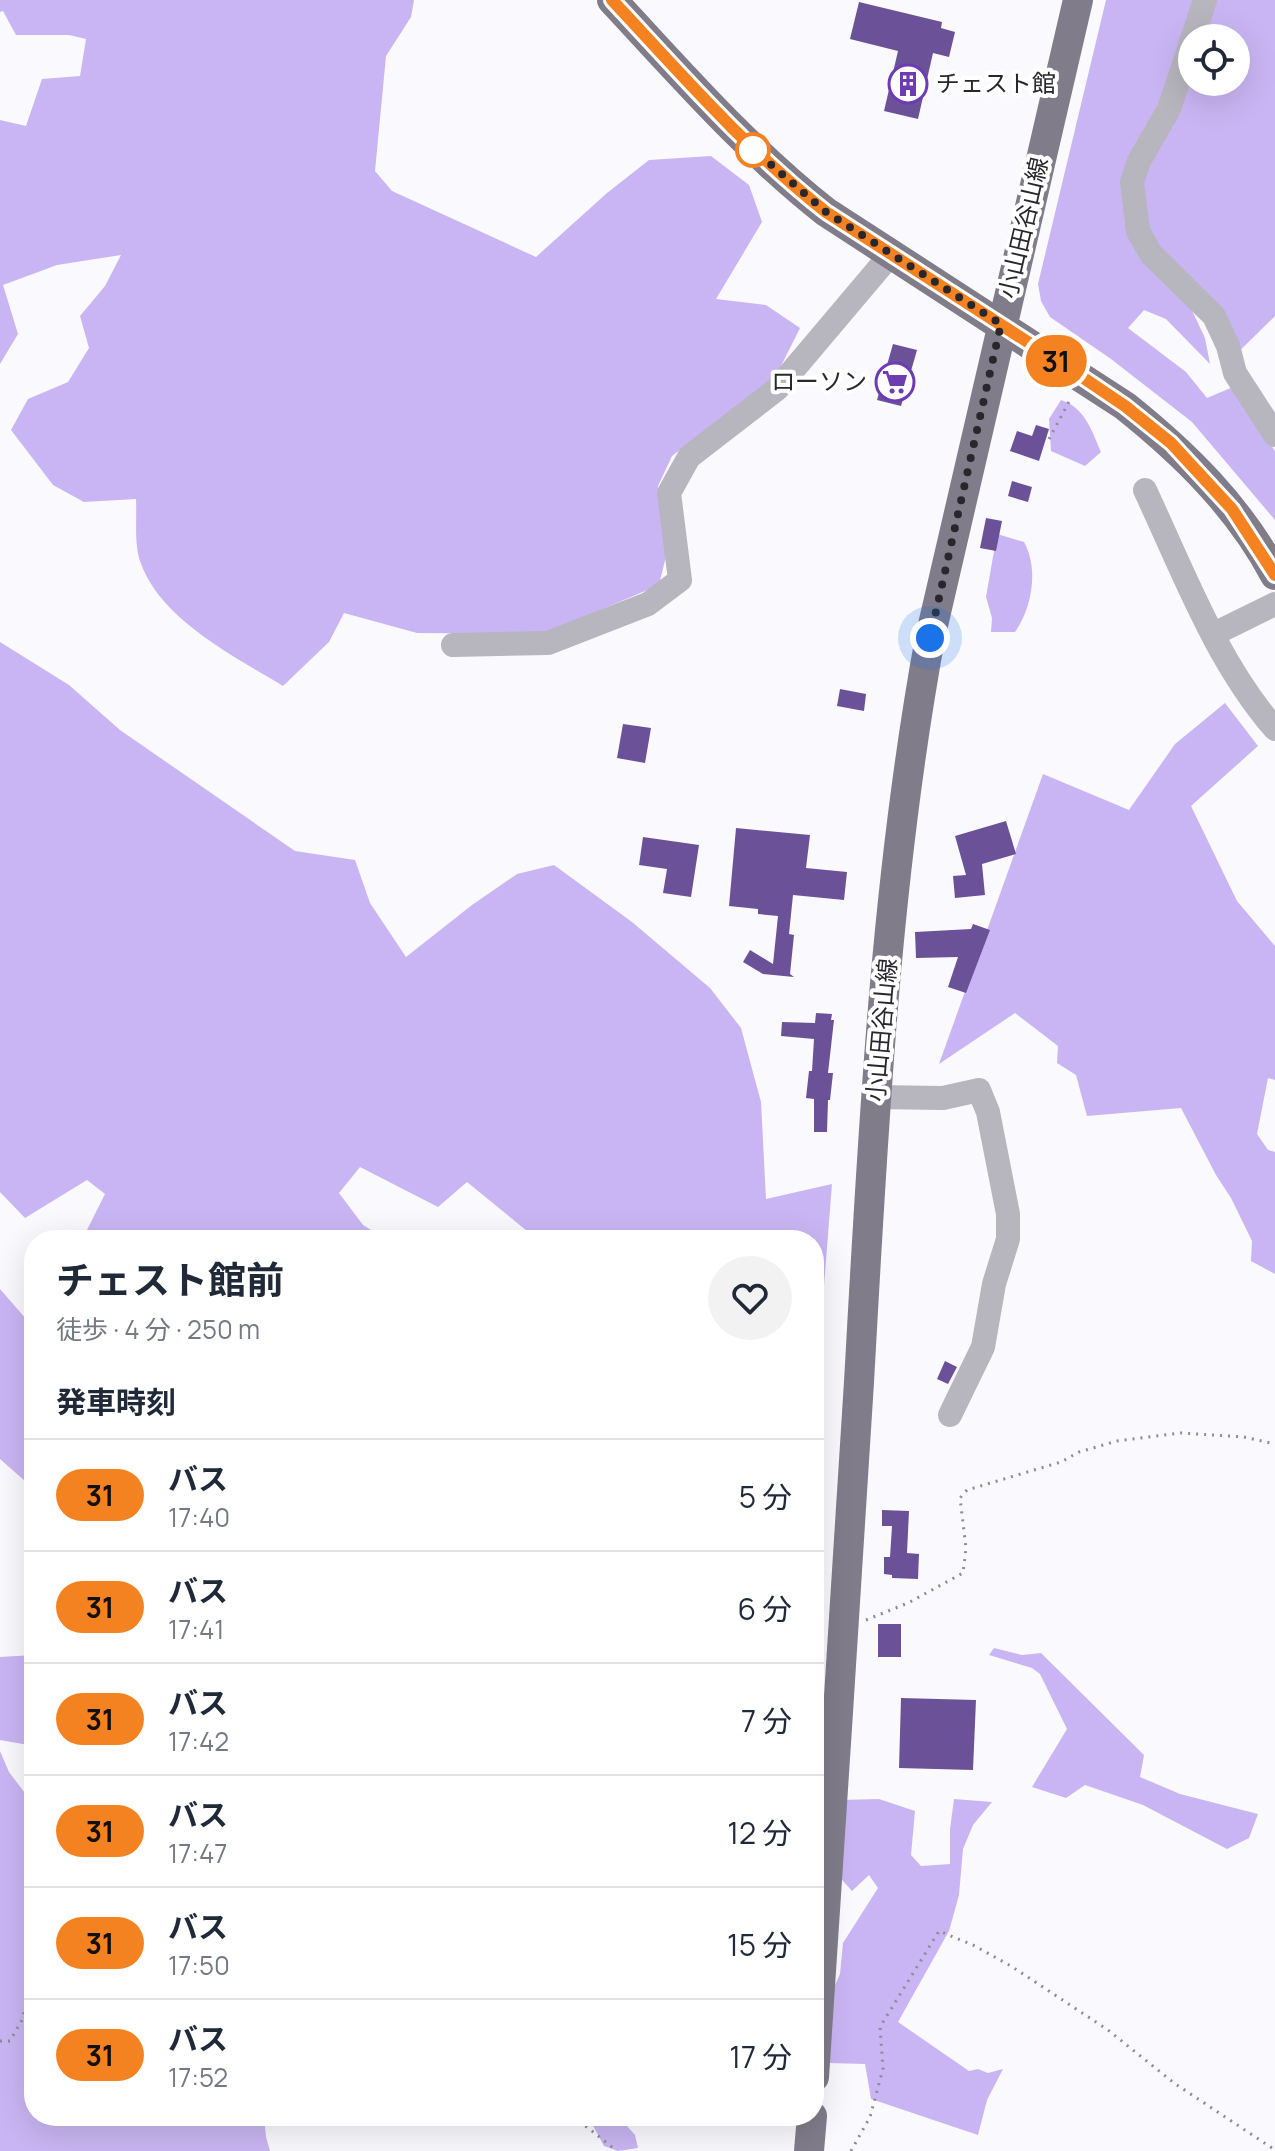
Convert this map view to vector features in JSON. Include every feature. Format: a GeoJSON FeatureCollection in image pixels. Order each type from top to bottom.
{"type":"FeatureCollection","features":[{"type":"Feature","properties":{"kind":"main road"},"geometry":{"type":"LineString","coordinates":[[612,0],[746,143],[794,187],[826,212],[1125,406],[1171,443],[1232,509],[1275,575]]}},
{"type":"Feature","properties":{"kind":"main road","name":"小山田谷山線"},"geometry":{"type":"LineString","coordinates":[[824,1928],[875,1097],[896,863],[911,741],[933,623],[1078,0]]}},
{"type":"Feature","properties":{"kind":"main road"},"geometry":{"type":"LineString","coordinates":[[809,2151],[811,2126]]}},
{"type":"Feature","properties":{"kind":"street"},"geometry":{"type":"LineString","coordinates":[[1205,0],[1169,109],[1139,161],[1132,182],[1138,231],[1151,254],[1214,316],[1228,346],[1235,373],[1275,435]]}},
{"type":"Feature","properties":{"kind":"street"},"geometry":{"type":"LineString","coordinates":[[453,645],[548,643],[648,604],[680,580],[669,493],[689,457],[777,389],[891,254]]}},
{"type":"Feature","properties":{"kind":"street"},"geometry":{"type":"LineString","coordinates":[[1145,490],[1214,634],[1254,705],[1275,729]]}},
{"type":"Feature","properties":{"kind":"street"},"geometry":{"type":"LineString","coordinates":[[1214,634],[1275,604]]}},
{"type":"Feature","properties":{"kind":"street"},"geometry":{"type":"LineString","coordinates":[[875,1097],[943,1098],[979,1090],[988,1112],[1008,1214],[1008,1239],[994,1284],[983,1347],[950,1415]]}},
{"type":"Feature","properties":{"kind":"path"},"geometry":{"type":"LineString","coordinates":[[1049,439],[1082,377]]}},
{"type":"Feature","properties":{"kind":"path"},"geometry":{"type":"LineString","coordinates":[[844,1629],[908,1603],[963,1573],[966,1548],[960,1498],[967,1490],[1061,1462],[1079,1452],[1117,1441],[1181,1433],[1244,1437],[1275,1444]]}},
{"type":"Feature","properties":{"kind":"path"},"geometry":{"type":"LineString","coordinates":[[851,2151],[870,2117],[883,2069],[880,2027],[939,1931],[1011,1966],[1108,2030],[1174,2083],[1275,2150]]}},
{"type":"Feature","properties":{"kind":"path"},"geometry":{"type":"LineString","coordinates":[[0,2041],[10,2041],[22,2020],[24,2010]]}},
{"type":"Feature","properties":{"kind":"path"},"geometry":{"type":"LineString","coordinates":[[586,2126],[617,2151]]}},
{"type":"Feature","properties":{"kind":"shaded area"},"geometry":{"type":"Polygon","coordinates":[[[0,0],[414,0],[411,17],[386,56],[375,171],[392,191],[536,257],[649,160],[711,156],[749,185],[762,222],[716,299],[766,305],[800,328],[776,376],[672,456],[658,486],[666,556],[659,585],[544,634],[417,633],[344,613],[329,642],[283,686],[221,649],[181,618],[163,601],[140,561],[136,538],[136,499],[84,502],[53,485],[11,430],[28,399],[68,382],[89,348],[80,316],[105,286],[121,255],[57,265],[3,285],[18,334],[0,364],[0,120],[26,126],[42,79],[80,76],[86,39],[69,35],[16,35],[3,11],[0,12],[0,0]]]}},
{"type":"Feature","properties":{"kind":"shaded area"},"geometry":{"type":"Polygon","coordinates":[[[1106,0],[1275,0],[1275,316],[1227,363],[1217,334],[1188,302],[1205,338],[1210,364],[1166,319],[1144,310],[1128,328],[1186,372],[1207,398],[1233,387],[1275,451],[1275,520],[1192,422],[1111,359],[1050,317],[1041,301],[1038,284],[1106,0]]]}},
{"type":"Feature","properties":{"kind":"shaded area"},"geometry":{"type":"Polygon","coordinates":[[[1061,400],[1082,414],[1101,452],[1085,466],[1051,451],[1049,419],[1061,400]]]}},
{"type":"Feature","properties":{"kind":"shaded area"},"geometry":{"type":"Polygon","coordinates":[[[997,534],[1024,542],[1029,553],[1032,588],[1026,612],[1015,632],[991,632],[992,618],[986,597],[997,534]]]}},
{"type":"Feature","properties":{"kind":"shaded area"},"geometry":{"type":"Polygon","coordinates":[[[0,642],[69,685],[120,730],[295,851],[355,860],[370,903],[406,957],[517,874],[554,865],[632,922],[710,988],[741,1028],[761,1102],[766,1199],[832,1184],[824,1286],[824,1230],[526,1230],[467,1182],[438,1207],[360,1167],[339,1193],[363,1225],[371,1230],[87,1230],[105,1194],[87,1180],[25,1218],[0,1192],[0,642]]]}},
{"type":"Feature","properties":{"kind":"shaded area"},"geometry":{"type":"Polygon","coordinates":[[[1225,703],[1258,746],[1191,806],[1237,901],[1275,946],[1275,1080],[1268,1078],[1257,1134],[1268,1150],[1275,1152],[1275,1274],[1251,1261],[1252,1241],[1181,1108],[1087,1116],[1076,1075],[1057,1063],[1058,1046],[1015,1013],[939,1064],[1043,774],[1129,810],[1175,744],[1225,703]]]}},
{"type":"Feature","properties":{"kind":"shaded area"},"geometry":{"type":"Polygon","coordinates":[[[0,1289],[24,1317],[24,1480],[0,1459],[0,1289]]]}},
{"type":"Feature","properties":{"kind":"shaded area"},"geometry":{"type":"Polygon","coordinates":[[[994,1648],[1022,1655],[1041,1653],[1144,1755],[1140,1777],[1180,1794],[1258,1814],[1249,1838],[1227,1849],[1143,1805],[1085,1785],[1066,1798],[1032,1787],[1067,1729],[1040,1674],[1032,1668],[989,1655],[994,1648]]]}},
{"type":"Feature","properties":{"kind":"shaded area"},"geometry":{"type":"Polygon","coordinates":[[[24,1656],[24,1744],[0,1740],[0,1657],[24,1656]]]}},
{"type":"Feature","properties":{"kind":"shaded area"},"geometry":{"type":"Polygon","coordinates":[[[0,1751],[9,1772],[24,1792],[24,2126],[265,2126],[270,2151],[0,2151],[0,1751]]]}},
{"type":"Feature","properties":{"kind":"shaded area"},"geometry":{"type":"Polygon","coordinates":[[[879,1799],[915,1811],[911,1855],[921,1866],[950,1864],[954,1799],[992,1802],[973,1825],[963,1849],[959,1895],[949,1931],[898,2022],[969,2071],[978,2069],[988,2073],[1003,2069],[987,2100],[978,2135],[871,2099],[865,2064],[829,2063],[826,2005],[840,1974],[843,1943],[878,1888],[869,1875],[852,1891],[835,1872],[839,1800],[879,1799]]]}},
{"type":"Feature","properties":{"kind":"shaded area"},"geometry":{"type":"Polygon","coordinates":[[[593,2126],[627,2126],[635,2135],[638,2148],[618,2151],[604,2146],[593,2126]]]}},
{"type":"Feature","properties":{"kind":"building","name":"チェスト館"},"geometry":{"type":"Polygon","coordinates":[[[859,2],[942,22],[941,28],[955,32],[949,57],[933,53],[918,119],[884,111],[898,51],[850,39],[859,2]]]}},
{"type":"Feature","properties":{"kind":"building","name":"ローソン"},"geometry":{"type":"Polygon","coordinates":[[[893,344],[917,350],[901,406],[877,400],[893,344]]]}},
{"type":"Feature","properties":{"kind":"building"},"geometry":{"type":"Polygon","coordinates":[[[1036,425],[1049,429],[1039,461],[1010,451],[1017,431],[1032,436],[1036,425]]]}},
{"type":"Feature","properties":{"kind":"building"},"geometry":{"type":"Polygon","coordinates":[[[1012,481],[1032,487],[1028,502],[1008,496],[1012,481]]]}},
{"type":"Feature","properties":{"kind":"building"},"geometry":{"type":"Polygon","coordinates":[[[986,518],[1002,521],[996,551],[980,548],[986,518]]]}},
{"type":"Feature","properties":{"kind":"building"},"geometry":{"type":"Polygon","coordinates":[[[840,689],[866,694],[864,711],[837,706],[840,689]]]}},
{"type":"Feature","properties":{"kind":"building"},"geometry":{"type":"Polygon","coordinates":[[[623,724],[651,728],[645,763],[617,758],[623,724]]]}},
{"type":"Feature","properties":{"kind":"building"},"geometry":{"type":"Polygon","coordinates":[[[1006,821],[1016,854],[982,864],[985,895],[955,898],[953,876],[966,875],[955,836],[1006,821]]]}},
{"type":"Feature","properties":{"kind":"building"},"geometry":{"type":"Polygon","coordinates":[[[736,828],[810,835],[806,868],[847,872],[844,900],[793,895],[789,934],[794,935],[790,974],[794,977],[763,974],[743,962],[750,950],[773,964],[778,916],[758,914],[758,909],[729,906],[736,828]]]}},
{"type":"Feature","properties":{"kind":"building"},"geometry":{"type":"Polygon","coordinates":[[[643,837],[699,845],[691,897],[663,893],[667,869],[639,865],[643,837]]]}},
{"type":"Feature","properties":{"kind":"building"},"geometry":{"type":"Polygon","coordinates":[[[973,924],[990,930],[966,993],[948,987],[958,957],[916,958],[915,932],[971,929],[973,924]]]}},
{"type":"Feature","properties":{"kind":"building"},"geometry":{"type":"Polygon","coordinates":[[[816,1013],[832,1014],[831,1020],[834,1020],[828,1073],[833,1073],[827,1132],[814,1132],[814,1099],[806,1098],[814,1039],[781,1036],[782,1022],[815,1023],[816,1013]]]}},
{"type":"Feature","properties":{"kind":"building"},"geometry":{"type":"Polygon","coordinates":[[[945,1361],[957,1367],[948,1384],[937,1379],[945,1361]]]}},
{"type":"Feature","properties":{"kind":"building"},"geometry":{"type":"Polygon","coordinates":[[[882,1510],[909,1511],[907,1553],[919,1554],[918,1579],[892,1578],[892,1575],[884,1574],[884,1557],[890,1557],[892,1526],[882,1526],[882,1510]]]}},
{"type":"Feature","properties":{"kind":"building"},"geometry":{"type":"Polygon","coordinates":[[[878,1624],[901,1624],[901,1657],[878,1657],[878,1624]]]}},
{"type":"Feature","properties":{"kind":"building"},"geometry":{"type":"Polygon","coordinates":[[[901,1698],[976,1700],[973,1770],[899,1768],[901,1698]]]}},
{"type":"Feature","properties":{"kind":"bus line","name":"31"},"geometry":{"type":"LineString","coordinates":[[612,0],[746,143],[794,187],[826,212],[1125,406],[1171,443],[1232,509],[1275,575]]}},
{"type":"Feature","properties":{"kind":"place","name":"チェスト館"},"geometry":{"type":"Point","coordinates":[908,84]}},
{"type":"Feature","properties":{"kind":"place","name":"ローソン"},"geometry":{"type":"Point","coordinates":[895,382]}},
{"type":"Feature","properties":{"kind":"route"},"geometry":{"type":"LineString","coordinates":[[753,150],[746,143],[826,212],[1001,324],[930,638]]}}]}
